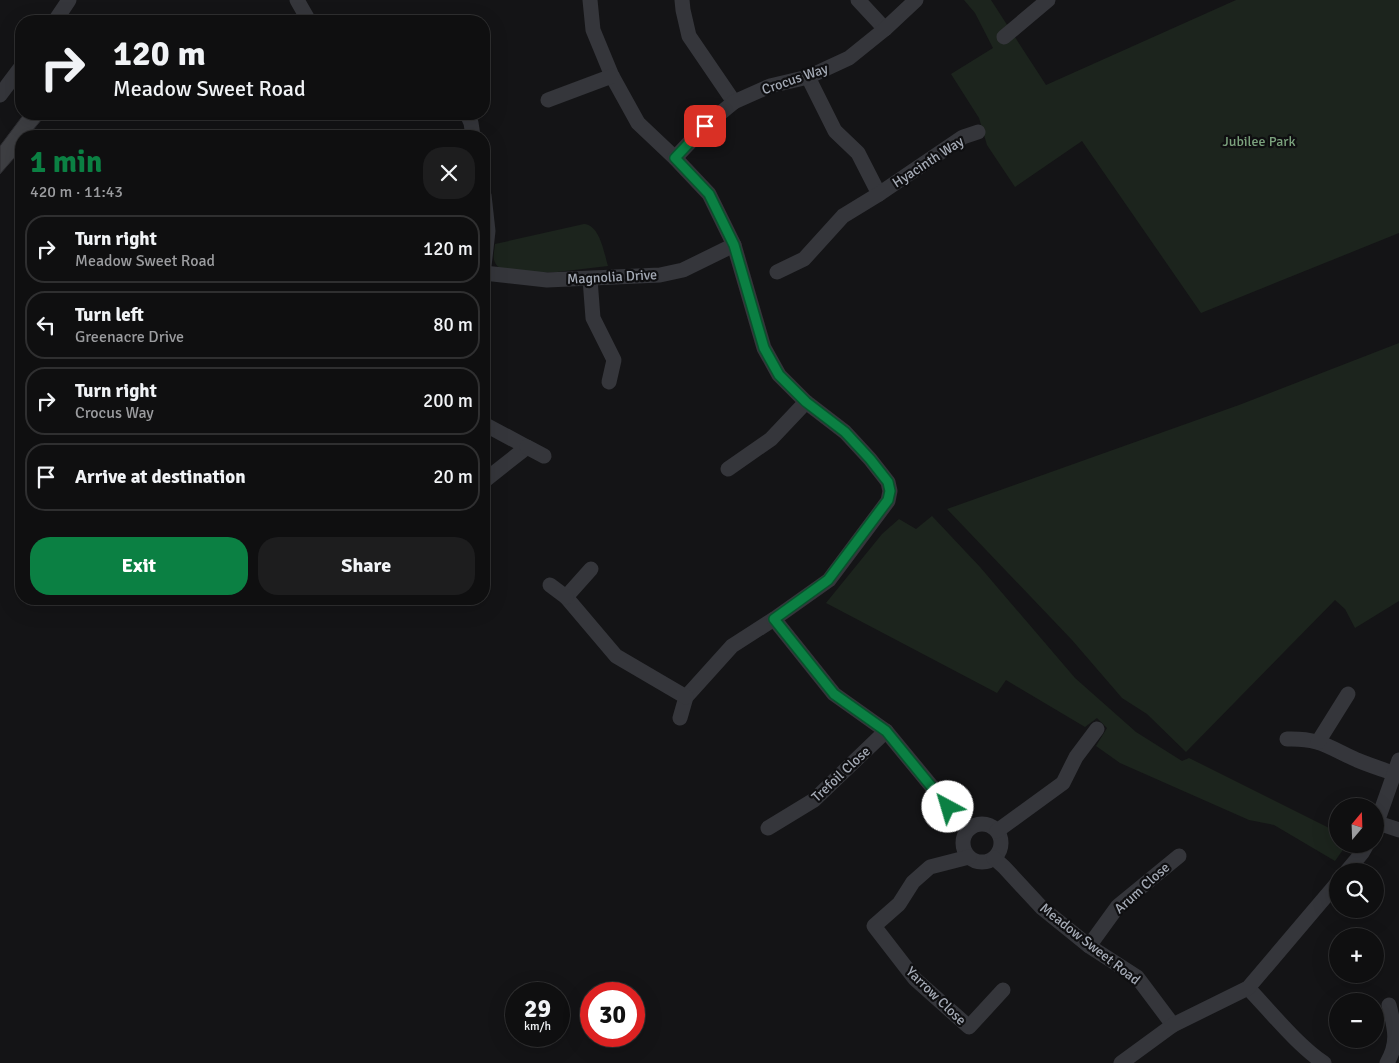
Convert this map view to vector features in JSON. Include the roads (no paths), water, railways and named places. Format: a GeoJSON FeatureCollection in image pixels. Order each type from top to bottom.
{"type":"FeatureCollection","features":[{"type":"Feature","properties":{"kind":"street"},"geometry":{"type":"LineString","coordinates":[[59,15],[69,0]]}},
{"type":"Feature","properties":{"kind":"street"},"geometry":{"type":"LineString","coordinates":[[297,0],[306,15]]}},
{"type":"Feature","properties":{"kind":"street"},"geometry":{"type":"LineString","coordinates":[[590,0],[593,30],[612,76],[638,123],[709,194],[734,245],[764,348],[779,375],[806,402],[845,432],[888,482],[890,491],[888,500],[828,580],[774,619],[732,646],[686,697],[680,718]]}},
{"type":"Feature","properties":{"kind":"street"},"geometry":{"type":"LineString","coordinates":[[682,0],[689,36],[734,102]]}},
{"type":"Feature","properties":{"kind":"street"},"geometry":{"type":"LineString","coordinates":[[858,0],[885,29]]}},
{"type":"Feature","properties":{"kind":"street","name":"Crocus Way"},"geometry":{"type":"LineString","coordinates":[[675,158],[705,126],[734,102],[770,86],[808,77],[849,58],[885,29],[916,0]]}},
{"type":"Feature","properties":{"kind":"street"},"geometry":{"type":"LineString","coordinates":[[1004,37],[1048,0]]}},
{"type":"Feature","properties":{"kind":"street"},"geometry":{"type":"LineString","coordinates":[[0,95],[15,75]]}},
{"type":"Feature","properties":{"kind":"street"},"geometry":{"type":"LineString","coordinates":[[548,100],[612,76]]}},
{"type":"Feature","properties":{"kind":"street","name":"Hyacinth Way"},"geometry":{"type":"LineString","coordinates":[[808,77],[835,131],[858,153],[879,194]]}},
{"type":"Feature","properties":{"kind":"street","name":"Hyacinth Way"},"geometry":{"type":"LineString","coordinates":[[777,272],[804,259],[843,216],[963,137],[978,132]]}},
{"type":"Feature","properties":{"kind":"street","name":"Magnolia Drive"},"geometry":{"type":"LineString","coordinates":[[490,274],[547,280],[660,275],[683,270],[734,245]]}},
{"type":"Feature","properties":{"kind":"street"},"geometry":{"type":"LineString","coordinates":[[590,279],[593,318],[614,360],[610,382]]}},
{"type":"Feature","properties":{"kind":"street"},"geometry":{"type":"LineString","coordinates":[[728,469],[771,439],[806,402]]}},
{"type":"Feature","properties":{"kind":"street"},"geometry":{"type":"LineString","coordinates":[[490,427],[544,456]]}},
{"type":"Feature","properties":{"kind":"street"},"geometry":{"type":"LineString","coordinates":[[490,476],[527,447]]}},
{"type":"Feature","properties":{"kind":"street"},"geometry":{"type":"LineString","coordinates":[[566,597],[591,568]]}},
{"type":"Feature","properties":{"kind":"street"},"geometry":{"type":"LineString","coordinates":[[550,585],[566,597],[616,656],[686,697]]}},
{"type":"Feature","properties":{"kind":"street"},"geometry":{"type":"LineString","coordinates":[[774,619],[834,694],[886,731],[960,822],[969,829]]}},
{"type":"Feature","properties":{"kind":"street"},"geometry":{"type":"LineString","coordinates":[[1318,742],[1348,694]]}},
{"type":"Feature","properties":{"kind":"street"},"geometry":{"type":"LineString","coordinates":[[997,831],[1063,783],[1076,757],[1097,729]]}},
{"type":"Feature","properties":{"kind":"street","name":"Trefoil Close"},"geometry":{"type":"LineString","coordinates":[[768,828],[814,800],[886,731]]}},
{"type":"Feature","properties":{"kind":"street"},"geometry":{"type":"LineString","coordinates":[[1287,739],[1306,738],[1330,746],[1356,760],[1396,767],[1384,802]]}},
{"type":"Feature","properties":{"kind":"street"},"geometry":{"type":"LineString","coordinates":[[982,824],[988,825],[997,831],[1002,843],[1000,850],[994,858],[982,862],[969,858],[964,846],[964,839],[969,829],[982,824]]}},
{"type":"Feature","properties":{"kind":"street"},"geometry":{"type":"LineString","coordinates":[[1384,827],[1399,830]]}},
{"type":"Feature","properties":{"kind":"street"},"geometry":{"type":"LineString","coordinates":[[1354,863],[1362,853]]}},
{"type":"Feature","properties":{"kind":"street","name":"Arum Close"},"geometry":{"type":"LineString","coordinates":[[1089,946],[1118,906],[1179,856]]}},
{"type":"Feature","properties":{"kind":"street","name":"Yarrow Close"},"geometry":{"type":"LineString","coordinates":[[969,858],[930,867],[913,882],[899,904],[874,926],[915,979],[969,1027],[1003,990]]}},
{"type":"Feature","properties":{"kind":"street","name":"Meadow Sweet Road"},"geometry":{"type":"LineString","coordinates":[[994,858],[1042,908],[1089,946],[1137,977],[1173,1025]]}},
{"type":"Feature","properties":{"kind":"street"},"geometry":{"type":"LineString","coordinates":[[1122,1063],[1173,1025],[1248,988],[1329,893]]}},
{"type":"Feature","properties":{"kind":"street"},"geometry":{"type":"LineString","coordinates":[[1248,988],[1284,1027],[1324,1063]]}},
{"type":"Feature","properties":{"kind":"street"},"geometry":{"type":"LineString","coordinates":[[1387,1063],[1392,1056],[1397,1040],[1389,1005]]}},
{"type":"Feature","properties":{"kind":"park label","name":"Jubilee Park"},"geometry":{"type":"Point","coordinates":[1259,141]}}]}
